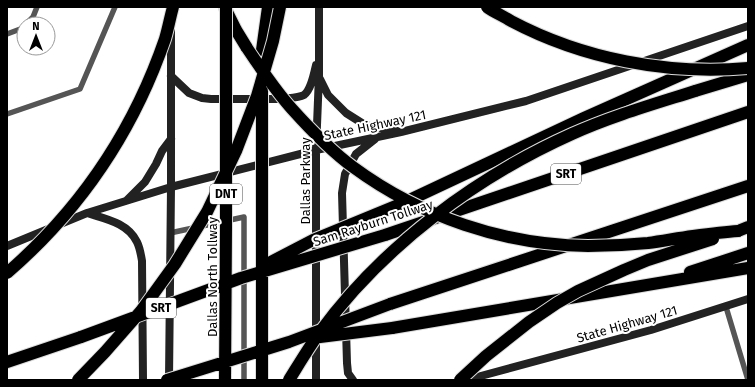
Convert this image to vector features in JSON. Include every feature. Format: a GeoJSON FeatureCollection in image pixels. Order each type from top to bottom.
{"type":"FeatureCollection","features":[{"type":"Feature","properties":{"kind":"highway"},"geometry":{"type":"LineString","coordinates":[[7,273],[48,235],[82,195],[109,157],[129,122],[150,80],[165,38],[172,7]]}},
{"type":"Feature","properties":{"kind":"highway"},"geometry":{"type":"LineString","coordinates":[[225,7],[236,30],[267,79],[292,109],[335,152],[370,179],[414,204],[450,220],[478,230],[518,239],[587,246],[648,243],[743,229]]}},
{"type":"Feature","properties":{"kind":"highway","name":"Dallas North Tollway"},"geometry":{"type":"LineString","coordinates":[[225,7],[225,380]]}},
{"type":"Feature","properties":{"kind":"highway"},"geometry":{"type":"LineString","coordinates":[[262,7],[262,380]]}},
{"type":"Feature","properties":{"kind":"highway"},"geometry":{"type":"LineString","coordinates":[[262,50],[268,7]]}},
{"type":"Feature","properties":{"kind":"highway"},"geometry":{"type":"LineString","coordinates":[[78,380],[141,311],[175,264],[207,212],[236,151],[257,96],[273,41],[280,7]]}},
{"type":"Feature","properties":{"kind":"highway"},"geometry":{"type":"LineString","coordinates":[[487,7],[540,35],[567,46],[606,58],[646,65],[685,69],[709,70],[748,68]]}},
{"type":"Feature","properties":{"kind":"highway"},"geometry":{"type":"LineString","coordinates":[[241,278],[313,240],[403,203],[584,118],[748,45]]}},
{"type":"Feature","properties":{"kind":"highway"},"geometry":{"type":"LineString","coordinates":[[289,380],[320,332],[370,274],[412,235],[477,186],[528,155],[594,125],[653,104],[748,75]]}},
{"type":"Feature","properties":{"kind":"highway","name":"Sam Rayburn Tollway"},"geometry":{"type":"LineString","coordinates":[[7,362],[81,337],[241,278],[384,235],[748,112]]}},
{"type":"Feature","properties":{"kind":"highway"},"geometry":{"type":"LineString","coordinates":[[168,380],[290,342],[390,304],[748,186]]}},
{"type":"Feature","properties":{"kind":"highway"},"geometry":{"type":"LineString","coordinates":[[460,380],[486,356],[529,322],[556,303],[578,291],[648,260],[743,229]]}},
{"type":"Feature","properties":{"kind":"highway"},"geometry":{"type":"LineString","coordinates":[[649,285],[748,253]]}},
{"type":"Feature","properties":{"kind":"highway"},"geometry":{"type":"LineString","coordinates":[[290,342],[392,328],[748,268]]}},
{"type":"Feature","properties":{"kind":"main road"},"geometry":{"type":"LineString","coordinates":[[168,380],[172,7]]}},
{"type":"Feature","properties":{"kind":"main road","name":"Dallas Parkway"},"geometry":{"type":"LineString","coordinates":[[316,380],[316,150],[319,75],[319,7]]}},
{"type":"Feature","properties":{"kind":"main road","name":"State Highway 121"},"geometry":{"type":"LineString","coordinates":[[7,246],[87,213],[171,186],[316,150],[401,132],[526,101],[748,26]]}},
{"type":"Feature","properties":{"kind":"main road"},"geometry":{"type":"LineString","coordinates":[[171,76],[189,93],[202,98],[293,98],[303,95],[307,91],[318,57]]}},
{"type":"Feature","properties":{"kind":"main road"},"geometry":{"type":"LineString","coordinates":[[319,75],[328,95],[346,113],[366,125],[401,132]]}},
{"type":"Feature","properties":{"kind":"main road"},"geometry":{"type":"LineString","coordinates":[[353,380],[348,372],[347,363],[342,193],[345,174],[356,154],[377,137]]}},
{"type":"Feature","properties":{"kind":"main road"},"geometry":{"type":"LineString","coordinates":[[126,201],[145,182],[162,151],[171,139]]}},
{"type":"Feature","properties":{"kind":"main road"},"geometry":{"type":"LineString","coordinates":[[87,213],[117,223],[130,231],[138,243],[142,261],[143,380]]}},
{"type":"Feature","properties":{"kind":"main road","name":"State Highway 121"},"geometry":{"type":"LineString","coordinates":[[466,380],[651,330],[748,300]]}},
{"type":"Feature","properties":{"kind":"lane"},"geometry":{"type":"LineString","coordinates":[[7,114],[80,89],[115,7]]}},
{"type":"Feature","properties":{"kind":"lane"},"geometry":{"type":"LineString","coordinates":[[170,233],[244,217],[244,380]]}},
{"type":"Feature","properties":{"kind":"lane"},"geometry":{"type":"LineString","coordinates":[[726,307],[748,380]]}}]}
